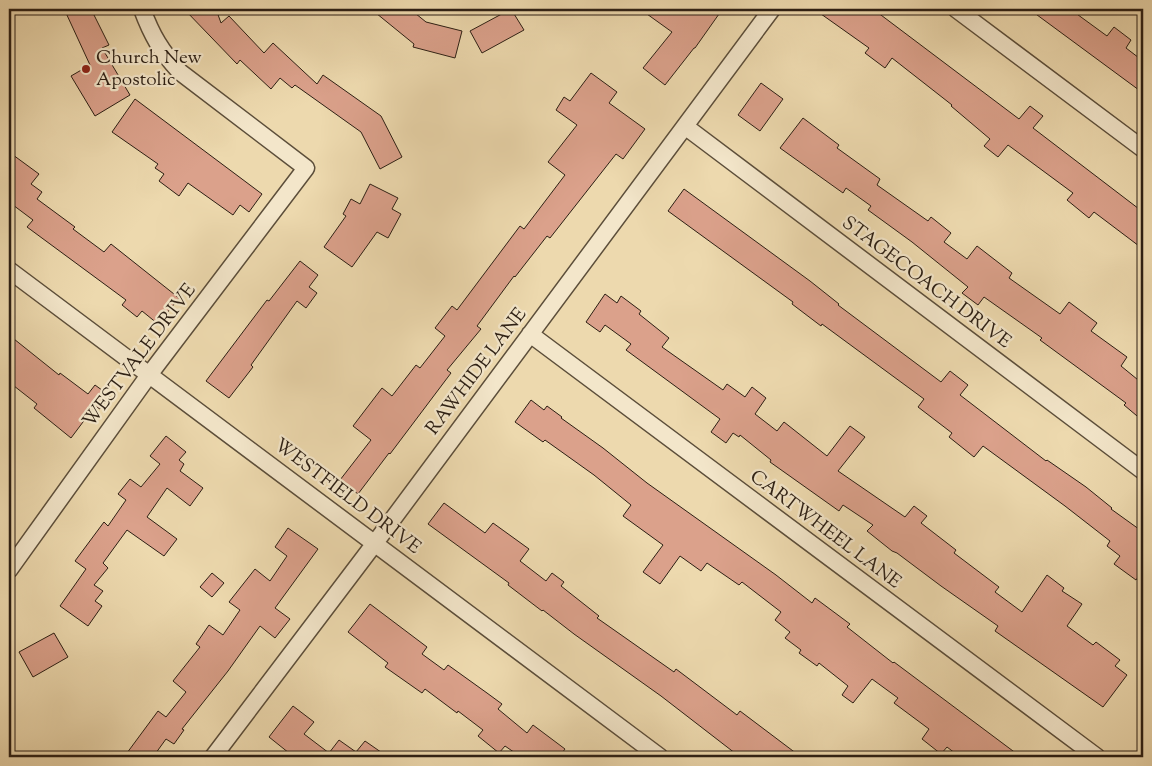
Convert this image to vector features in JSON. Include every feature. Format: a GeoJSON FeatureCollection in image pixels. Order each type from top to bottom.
{"type":"FeatureCollection","features":[{"type":"Feature","properties":{"kind":"street","name":"WESTVALE DRIVE"},"geometry":{"type":"LineString","coordinates":[[9,570],[149,375],[306,168],[180,72],[163,53],[150,31],[142,9]]}},
{"type":"Feature","properties":{"kind":"street","name":"RAWHIDE LANE"},"geometry":{"type":"LineString","coordinates":[[216,756],[772,9]]}},
{"type":"Feature","properties":{"kind":"street"},"geometry":{"type":"LineString","coordinates":[[956,9],[1143,149]]}},
{"type":"Feature","properties":{"kind":"street","name":"STAGECOACH DRIVE"},"geometry":{"type":"LineString","coordinates":[[686,126],[1143,471]]}},
{"type":"Feature","properties":{"kind":"street","name":"WESTFIELD DRIVE"},"geometry":{"type":"LineString","coordinates":[[9,270],[660,757]]}},
{"type":"Feature","properties":{"kind":"street","name":"CARTWHEEL LANE"},"geometry":{"type":"LineString","coordinates":[[530,334],[1097,757]]}},
{"type":"Feature","properties":{"kind":"building"},"geometry":{"type":"Polygon","coordinates":[[[75,9],[91,9],[109,45],[102,48],[130,95],[95,116],[71,76],[90,65],[66,13],[75,9]]]}},
{"type":"Feature","properties":{"kind":"building"},"geometry":{"type":"Polygon","coordinates":[[[184,9],[216,9],[221,23],[229,16],[264,53],[273,43],[317,84],[323,75],[381,116],[402,157],[380,169],[361,132],[295,85],[292,88],[280,78],[271,89],[240,60],[237,64],[184,9]]]}},
{"type":"Feature","properties":{"kind":"building"},"geometry":{"type":"Polygon","coordinates":[[[371,9],[410,9],[426,22],[462,31],[455,58],[413,47],[414,44],[371,9]]]}},
{"type":"Feature","properties":{"kind":"building"},"geometry":{"type":"Polygon","coordinates":[[[511,9],[524,30],[482,53],[470,31],[511,9]]]}},
{"type":"Feature","properties":{"kind":"building"},"geometry":{"type":"Polygon","coordinates":[[[640,9],[712,9],[719,14],[665,85],[643,68],[672,32],[640,9]]]}},
{"type":"Feature","properties":{"kind":"building"},"geometry":{"type":"Polygon","coordinates":[[[814,9],[873,9],[1019,119],[1030,106],[1043,116],[1033,128],[1143,212],[1143,249],[1094,212],[1089,218],[1067,200],[1073,193],[1008,145],[998,157],[984,146],[990,139],[952,105],[892,58],[885,68],[865,53],[869,48],[814,9]]]}},
{"type":"Feature","properties":{"kind":"building"},"geometry":{"type":"Polygon","coordinates":[[[1029,9],[1070,9],[1107,36],[1114,27],[1131,40],[1126,48],[1143,61],[1143,93],[1029,9]]]}},
{"type":"Feature","properties":{"kind":"building"},"geometry":{"type":"Polygon","coordinates":[[[591,73],[617,92],[609,103],[645,129],[623,159],[616,154],[550,238],[547,236],[514,276],[477,326],[481,329],[447,370],[451,373],[358,494],[340,480],[371,440],[353,426],[382,388],[392,396],[416,365],[420,368],[445,336],[435,328],[452,306],[457,310],[520,226],[524,229],[565,175],[548,162],[577,125],[556,110],[564,97],[570,101],[591,73]]]}},
{"type":"Feature","properties":{"kind":"building"},"geometry":{"type":"Polygon","coordinates":[[[761,83],[783,99],[760,131],[738,115],[761,83]]]}},
{"type":"Feature","properties":{"kind":"building"},"geometry":{"type":"Polygon","coordinates":[[[135,99],[262,194],[249,212],[240,205],[233,215],[188,183],[179,196],[159,181],[164,174],[155,168],[158,164],[112,132],[135,99]]]}},
{"type":"Feature","properties":{"kind":"building"},"geometry":{"type":"Polygon","coordinates":[[[803,118],[839,145],[837,148],[880,179],[877,185],[928,221],[931,217],[951,233],[944,242],[967,259],[977,246],[1012,273],[1009,278],[1060,314],[1069,302],[1097,323],[1091,331],[1127,357],[1121,366],[1143,384],[1143,421],[1124,405],[1126,403],[1040,340],[1042,338],[984,297],[978,305],[962,293],[968,287],[868,210],[871,206],[846,188],[843,193],[780,148],[803,118]]]}},
{"type":"Feature","properties":{"kind":"building"},"geometry":{"type":"Polygon","coordinates":[[[9,152],[39,174],[31,184],[42,192],[37,199],[75,227],[73,229],[104,252],[111,244],[179,298],[158,324],[142,311],[137,317],[122,305],[126,300],[27,227],[33,220],[9,202],[9,152]]]}},
{"type":"Feature","properties":{"kind":"building"},"geometry":{"type":"Polygon","coordinates":[[[370,184],[398,198],[392,209],[401,214],[388,238],[377,232],[352,267],[324,247],[346,216],[343,214],[351,199],[360,204],[370,184]]]}},
{"type":"Feature","properties":{"kind":"building"},"geometry":{"type":"Polygon","coordinates":[[[684,189],[810,281],[838,305],[941,382],[950,371],[968,385],[960,395],[1046,461],[1086,487],[1111,509],[1143,532],[1143,570],[1136,580],[1114,564],[1120,556],[1107,546],[1110,541],[983,446],[974,457],[949,437],[952,433],[918,407],[924,399],[822,324],[821,326],[792,304],[793,302],[668,211],[684,189]]]}},
{"type":"Feature","properties":{"kind":"building"},"geometry":{"type":"Polygon","coordinates":[[[300,261],[318,275],[309,287],[317,293],[306,308],[297,301],[251,365],[253,367],[229,398],[206,381],[267,300],[269,301],[300,261]]]}},
{"type":"Feature","properties":{"kind":"building"},"geometry":{"type":"Polygon","coordinates":[[[605,294],[617,303],[621,296],[641,311],[639,314],[669,338],[662,347],[723,390],[727,384],[745,397],[752,387],[766,398],[755,414],[777,431],[784,422],[827,456],[850,426],[865,437],[838,471],[905,517],[914,506],[927,516],[921,523],[956,550],[954,553],[999,587],[995,592],[1022,612],[1047,575],[1064,588],[1062,591],[1082,604],[1067,626],[1093,645],[1096,642],[1120,660],[1115,666],[1127,675],[1103,707],[995,631],[998,626],[892,551],[867,531],[873,525],[843,505],[839,511],[770,462],[771,460],[740,435],[739,437],[733,433],[726,443],[711,432],[720,419],[626,350],[631,344],[605,325],[600,332],[586,322],[605,294]]]}},
{"type":"Feature","properties":{"kind":"building"},"geometry":{"type":"Polygon","coordinates":[[[9,335],[59,375],[60,373],[88,394],[95,385],[110,396],[100,409],[95,406],[71,438],[34,408],[37,404],[9,382],[9,335]]]}},
{"type":"Feature","properties":{"kind":"building"},"geometry":{"type":"Polygon","coordinates":[[[531,400],[544,410],[547,406],[647,483],[812,603],[815,598],[850,624],[847,627],[893,663],[1021,757],[960,757],[947,747],[941,754],[922,739],[929,729],[894,703],[898,698],[872,679],[853,703],[842,695],[848,686],[819,663],[817,666],[799,653],[801,650],[785,638],[790,632],[775,620],[781,612],[742,582],[739,585],[707,563],[701,571],[680,556],[660,584],[643,572],[663,545],[623,516],[631,505],[594,475],[545,440],[543,442],[515,422],[531,400]]]}},
{"type":"Feature","properties":{"kind":"building"},"geometry":{"type":"Polygon","coordinates":[[[166,436],[186,452],[179,460],[184,464],[180,471],[203,488],[190,506],[167,488],[147,517],[177,539],[164,556],[127,530],[103,563],[108,568],[94,585],[103,591],[95,601],[102,606],[88,626],[60,606],[86,569],[75,561],[104,522],[108,526],[126,500],[118,494],[130,479],[141,487],[160,464],[150,456],[166,436]]]}},
{"type":"Feature","properties":{"kind":"building"},"geometry":{"type":"Polygon","coordinates":[[[444,503],[485,533],[493,523],[529,549],[520,561],[546,581],[552,573],[564,582],[561,586],[599,616],[597,618],[674,672],[676,669],[737,715],[740,711],[801,757],[740,757],[661,696],[542,611],[508,585],[509,583],[428,524],[444,503]]]}},
{"type":"Feature","properties":{"kind":"building"},"geometry":{"type":"Polygon","coordinates":[[[288,528],[318,549],[275,608],[290,619],[275,638],[260,626],[228,671],[182,729],[184,730],[174,744],[166,739],[153,757],[124,757],[158,711],[166,717],[186,692],[173,681],[200,647],[196,644],[209,625],[223,635],[240,610],[229,602],[255,569],[270,581],[287,556],[275,547],[288,528]]]}},
{"type":"Feature","properties":{"kind":"building"},"geometry":{"type":"Polygon","coordinates":[[[212,573],[224,583],[212,597],[200,587],[212,573]]]}},
{"type":"Feature","properties":{"kind":"building"},"geometry":{"type":"Polygon","coordinates":[[[370,604],[427,647],[422,654],[444,670],[448,665],[502,704],[498,709],[527,733],[533,725],[565,749],[559,757],[521,757],[505,746],[499,753],[478,736],[483,730],[458,711],[457,713],[425,689],[422,693],[385,667],[388,663],[348,632],[370,604]]]}},
{"type":"Feature","properties":{"kind":"building"},"geometry":{"type":"Polygon","coordinates":[[[54,633],[68,657],[33,677],[19,652],[54,633]]]}},
{"type":"Feature","properties":{"kind":"building"},"geometry":{"type":"Polygon","coordinates":[[[293,706],[314,722],[304,734],[329,753],[339,740],[356,752],[365,741],[388,757],[294,757],[269,737],[293,706]]]}},
{"type":"Feature","properties":{"kind":"place","name":"Church New Apostolic"},"geometry":{"type":"Point","coordinates":[86,69]}}]}
